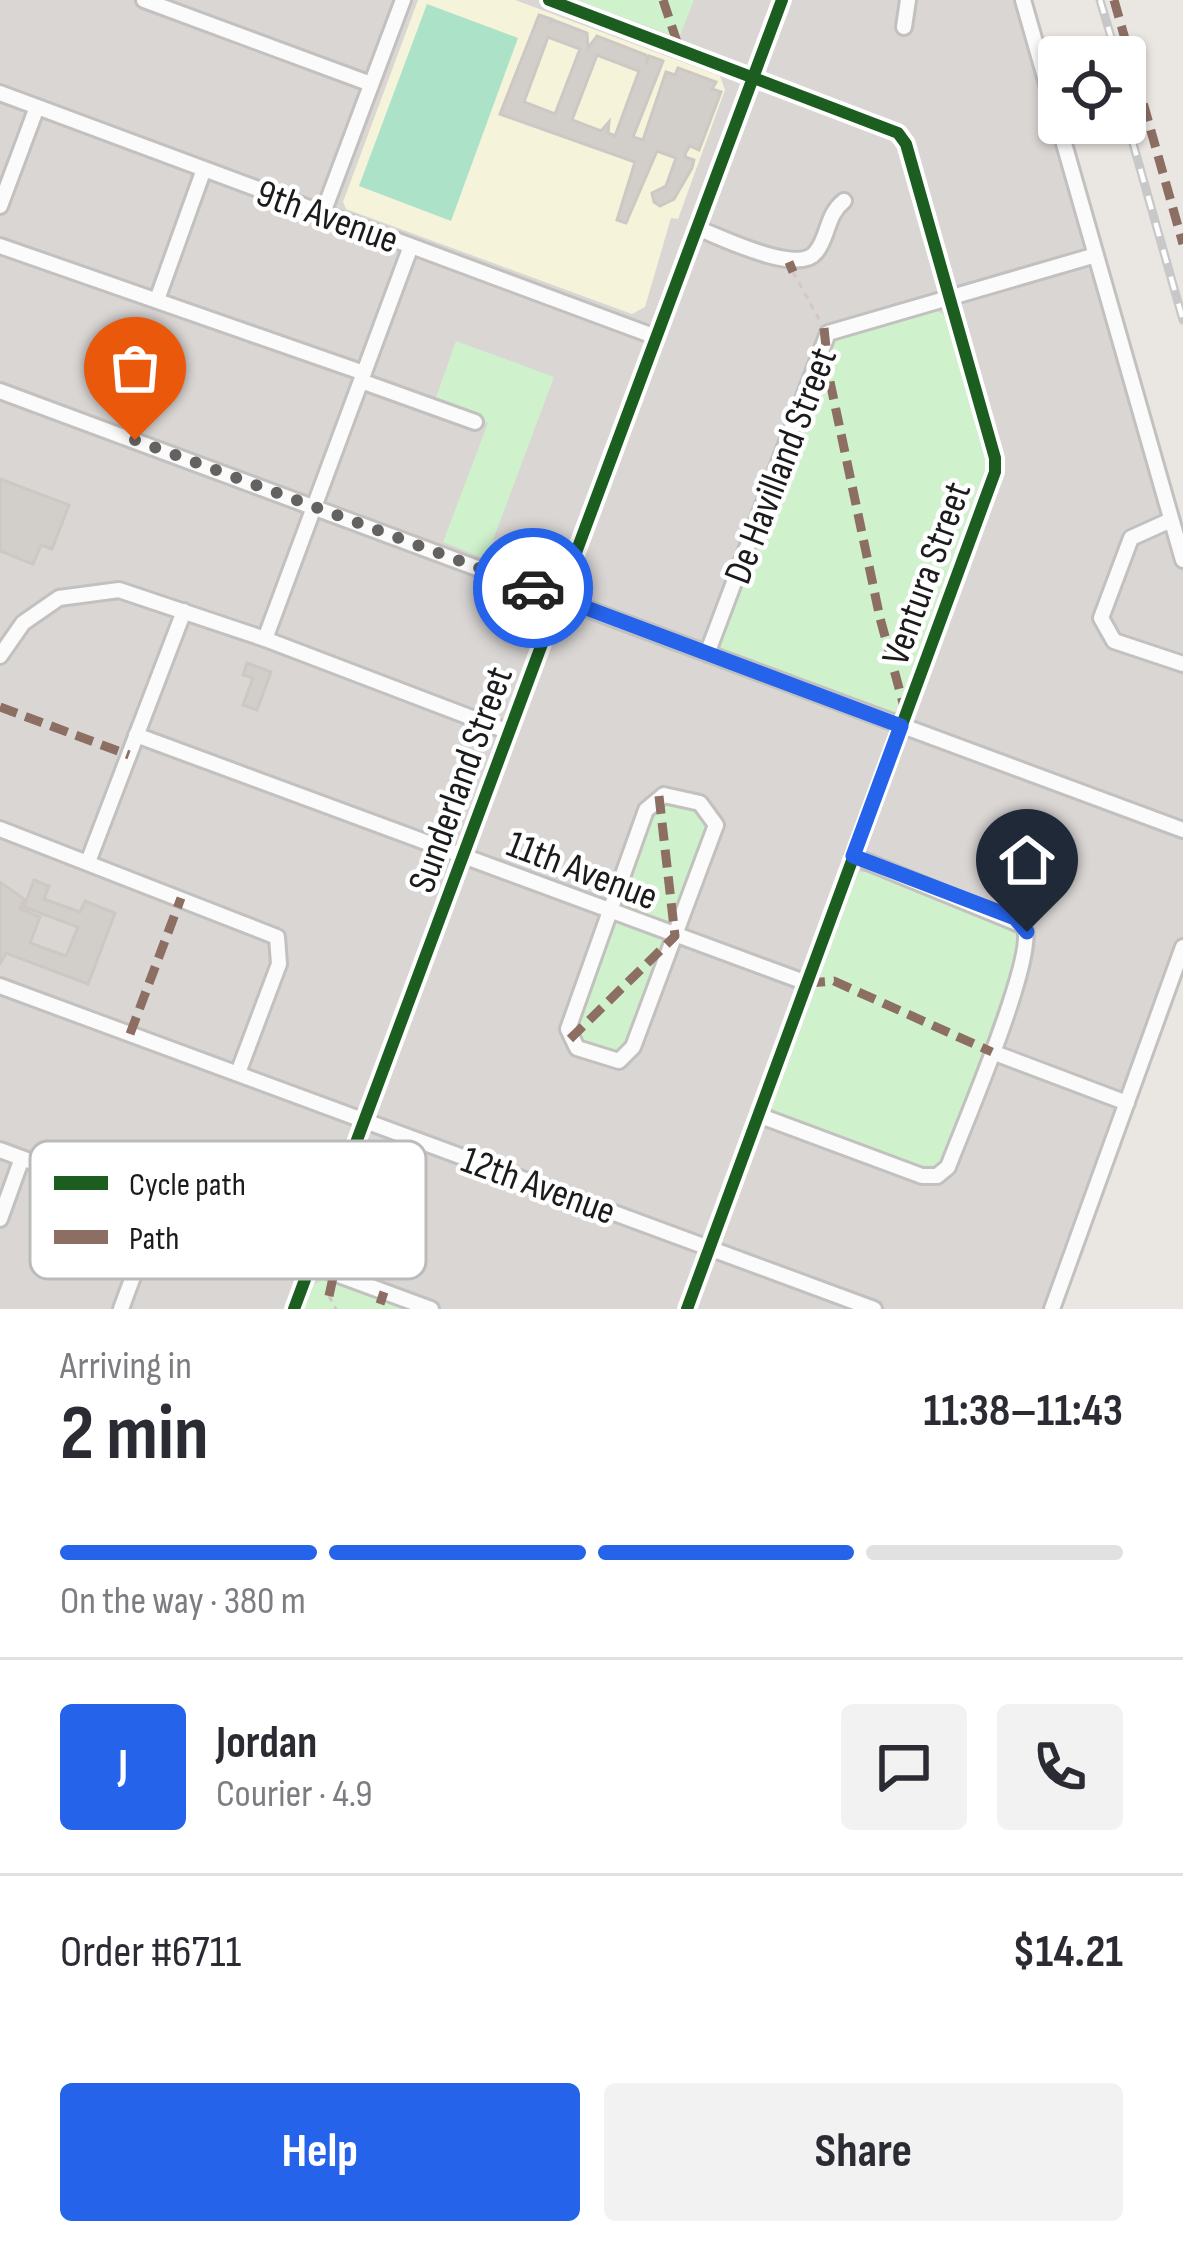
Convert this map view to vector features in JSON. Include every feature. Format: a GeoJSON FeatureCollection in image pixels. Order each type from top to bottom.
{"type":"FeatureCollection","features":[{"type":"Feature","properties":{"kind":"street"},"geometry":{"type":"LineString","coordinates":[[143,0],[371,84]]}},
{"type":"Feature","properties":{"kind":"street"},"geometry":{"type":"LineString","coordinates":[[323,213],[403,0]]}},
{"type":"Feature","properties":{"kind":"street"},"geometry":{"type":"LineString","coordinates":[[549,0],[754,75]]}},
{"type":"Feature","properties":{"kind":"street","name":"Sunderland Street"},"geometry":{"type":"LineString","coordinates":[[356,1141],[782,0]]}},
{"type":"Feature","properties":{"kind":"street"},"geometry":{"type":"LineString","coordinates":[[904,27],[908,0]]}},
{"type":"Feature","properties":{"kind":"street"},"geometry":{"type":"LineString","coordinates":[[1023,0],[1183,560]]}},
{"type":"Feature","properties":{"kind":"street","name":"Ventura Street"},"geometry":{"type":"LineString","coordinates":[[687,1309],[996,466],[903,138],[891,128],[754,75]]}},
{"type":"Feature","properties":{"kind":"street","name":"9th Avenue"},"geometry":{"type":"LineString","coordinates":[[0,93],[656,337]]}},
{"type":"Feature","properties":{"kind":"street"},"geometry":{"type":"LineString","coordinates":[[0,206],[37,106]]}},
{"type":"Feature","properties":{"kind":"street"},"geometry":{"type":"LineString","coordinates":[[158,297],[204,169]]}},
{"type":"Feature","properties":{"kind":"street"},"geometry":{"type":"LineString","coordinates":[[697,228],[783,260],[800,261],[816,252],[833,209],[844,201]]}},
{"type":"Feature","properties":{"kind":"street"},"geometry":{"type":"LineString","coordinates":[[0,246],[158,297],[475,422]]}},
{"type":"Feature","properties":{"kind":"street"},"geometry":{"type":"LineString","coordinates":[[265,639],[411,246]]}},
{"type":"Feature","properties":{"kind":"street","name":"De Havilland Street"},"geometry":{"type":"LineString","coordinates":[[707,654],[823,339],[836,329],[1096,255]]}},
{"type":"Feature","properties":{"kind":"street"},"geometry":{"type":"LineString","coordinates":[[0,391],[1183,830]]}},
{"type":"Feature","properties":{"kind":"street"},"geometry":{"type":"LineString","coordinates":[[1171,520],[1131,538],[1101,618],[1114,641],[1183,664]]}},
{"type":"Feature","properties":{"kind":"street"},"geometry":{"type":"LineString","coordinates":[[0,656],[39,610],[80,592],[119,590],[265,639],[509,732]]}},
{"type":"Feature","properties":{"kind":"street"},"geometry":{"type":"LineString","coordinates":[[88,862],[184,611]]}},
{"type":"Feature","properties":{"kind":"street","name":"11th Avenue"},"geometry":{"type":"LineString","coordinates":[[136,736],[807,983]]}},
{"type":"Feature","properties":{"kind":"street","name":"11th Avenue"},"geometry":{"type":"LineString","coordinates":[[664,795],[688,798],[710,810],[716,825],[628,1056],[619,1061],[573,1044],[568,1029],[611,911],[650,804],[664,795]]}},
{"type":"Feature","properties":{"kind":"street"},"geometry":{"type":"LineString","coordinates":[[0,829],[277,937],[282,946],[279,964],[238,1073]]}},
{"type":"Feature","properties":{"kind":"street"},"geometry":{"type":"LineString","coordinates":[[758,1115],[922,1176],[937,1176],[948,1166],[992,1052],[1028,950],[1024,926],[853,856]]}},
{"type":"Feature","properties":{"kind":"street"},"geometry":{"type":"LineString","coordinates":[[1052,1309],[1183,947]]}},
{"type":"Feature","properties":{"kind":"street","name":"12th Avenue"},"geometry":{"type":"LineString","coordinates":[[0,986],[421,1141]]}},
{"type":"Feature","properties":{"kind":"street"},"geometry":{"type":"LineString","coordinates":[[992,1052],[1127,1103]]}},
{"type":"Feature","properties":{"kind":"street","name":"12th Avenue"},"geometry":{"type":"LineString","coordinates":[[426,1143],[874,1309]]}},
{"type":"Feature","properties":{"kind":"street"},"geometry":{"type":"LineString","coordinates":[[0,1150],[30,1161]]}},
{"type":"Feature","properties":{"kind":"street"},"geometry":{"type":"LineString","coordinates":[[0,1219],[22,1158]]}},
{"type":"Feature","properties":{"kind":"street"},"geometry":{"type":"LineString","coordinates":[[121,1309],[132,1279]]}},
{"type":"Feature","properties":{"kind":"street","name":"Sunderland Street"},"geometry":{"type":"LineString","coordinates":[[294,1309],[305,1279]]}},
{"type":"Feature","properties":{"kind":"street"},"geometry":{"type":"LineString","coordinates":[[350,1279],[431,1309]]}},
{"type":"Feature","properties":{"kind":"path"},"geometry":{"type":"LineString","coordinates":[[793,272],[824,328]]}},
{"type":"Feature","properties":{"kind":"path"},"geometry":{"type":"LineString","coordinates":[[329,1295],[336,1309]]}},
{"type":"Feature","properties":{"kind":"shaded area"},"geometry":{"type":"Polygon","coordinates":[[[0,0],[1023,0],[1038,52],[1038,144],[1064,144],[1183,560],[1183,947],[1052,1309],[0,1309],[0,0]]]}},
{"type":"Feature","properties":{"kind":"shaded area"},"geometry":{"type":"Polygon","coordinates":[[[418,0],[515,0],[720,76],[725,90],[678,219],[671,218],[645,307],[632,314],[346,209],[343,202],[418,0]]]}},
{"type":"Feature","properties":{"kind":"green space"},"geometry":{"type":"Polygon","coordinates":[[[575,0],[694,0],[679,38],[575,0]]]}},
{"type":"Feature","properties":{"kind":"green space"},"geometry":{"type":"Polygon","coordinates":[[[427,4],[518,38],[451,221],[359,186],[427,4]]]}},
{"type":"Feature","properties":{"kind":"green space"},"geometry":{"type":"Polygon","coordinates":[[[932,307],[950,319],[990,467],[903,704],[895,712],[883,712],[729,656],[720,646],[719,633],[832,336],[932,307]]]}},
{"type":"Feature","properties":{"kind":"green space"},"geometry":{"type":"Polygon","coordinates":[[[456,341],[554,377],[486,559],[443,542],[488,423],[434,403],[456,341]]]}},
{"type":"Feature","properties":{"kind":"green space"},"geometry":{"type":"Polygon","coordinates":[[[688,798],[715,825],[629,1056],[577,1048],[568,1029],[649,804],[688,798]]]}},
{"type":"Feature","properties":{"kind":"green space"},"geometry":{"type":"Polygon","coordinates":[[[859,872],[871,872],[1019,929],[1023,947],[944,1161],[931,1171],[780,1117],[768,1104],[859,872]]]}},
{"type":"Feature","properties":{"kind":"green space"},"geometry":{"type":"Polygon","coordinates":[[[330,1279],[413,1309],[303,1309],[313,1285],[330,1279]]]}},
{"type":"Feature","properties":{"kind":"building"},"geometry":{"type":"Polygon","coordinates":[[[539,15],[551,19],[549,24],[553,20],[587,33],[588,48],[597,36],[646,55],[647,61],[649,56],[663,61],[633,137],[643,140],[666,72],[675,75],[678,68],[716,82],[712,89],[721,92],[699,150],[690,146],[686,152],[685,157],[694,160],[692,168],[674,199],[660,206],[654,202],[652,193],[666,186],[676,158],[657,151],[626,223],[617,220],[635,162],[500,114],[539,15]],[[548,37],[524,102],[555,114],[580,49],[548,37]],[[597,55],[572,120],[601,131],[609,122],[608,133],[615,136],[639,71],[597,55]]]}},
{"type":"Feature","properties":{"kind":"building"},"geometry":{"type":"Polygon","coordinates":[[[0,479],[69,505],[52,549],[41,545],[33,564],[0,551],[0,479]]]}},
{"type":"Feature","properties":{"kind":"building"},"geometry":{"type":"Polygon","coordinates":[[[247,663],[271,672],[257,710],[243,705],[253,678],[243,675],[247,663]]]}},
{"type":"Feature","properties":{"kind":"building"},"geometry":{"type":"Polygon","coordinates":[[[34,880],[49,886],[44,899],[80,912],[85,901],[115,913],[88,984],[6,953],[0,964],[0,882],[24,899],[20,909],[40,917],[30,943],[66,956],[78,927],[24,907],[34,880]]]}},
{"type":"Feature","properties":{"kind":"railway"},"geometry":{"type":"LineString","coordinates":[[1100,0],[1111,36]]}},
{"type":"Feature","properties":{"kind":"railway"},"geometry":{"type":"LineString","coordinates":[[1133,144],[1183,320]]}},
{"type":"Feature","properties":{"kind":"marked path"},"geometry":{"type":"LineString","coordinates":[[663,0],[679,48]]}},
{"type":"Feature","properties":{"kind":"marked path"},"geometry":{"type":"LineString","coordinates":[[1114,0],[1183,244]]}},
{"type":"Feature","properties":{"kind":"marked path"},"geometry":{"type":"LineString","coordinates":[[789,262],[793,272]]}},
{"type":"Feature","properties":{"kind":"marked path"},"geometry":{"type":"LineString","coordinates":[[824,328],[829,377],[880,618],[906,714]]}},
{"type":"Feature","properties":{"kind":"marked path"},"geometry":{"type":"LineString","coordinates":[[0,707],[129,755]]}},
{"type":"Feature","properties":{"kind":"marked path"},"geometry":{"type":"LineString","coordinates":[[570,1039],[675,936],[659,796]]}},
{"type":"Feature","properties":{"kind":"marked path"},"geometry":{"type":"LineString","coordinates":[[130,1034],[181,898]]}},
{"type":"Feature","properties":{"kind":"marked path"},"geometry":{"type":"LineString","coordinates":[[807,983],[834,981],[992,1052]]}},
{"type":"Feature","properties":{"kind":"marked path"},"geometry":{"type":"LineString","coordinates":[[329,1296],[333,1279]]}},
{"type":"Feature","properties":{"kind":"marked path"},"geometry":{"type":"LineString","coordinates":[[380,1304],[384,1292]]}},
{"type":"Feature","properties":{"kind":"cycle path"},"geometry":{"type":"LineString","coordinates":[[549,0],[898,133],[906,144],[995,458],[995,472],[687,1309]]}},
{"type":"Feature","properties":{"kind":"cycle path"},"geometry":{"type":"LineString","coordinates":[[357,1141],[782,0]]}},
{"type":"Feature","properties":{"kind":"cycle path"},"geometry":{"type":"LineString","coordinates":[[294,1309],[305,1279]]}},
{"type":"Feature","properties":{"kind":"way so far"},"geometry":{"type":"LineString","coordinates":[[135,440],[533,588]]}},
{"type":"Feature","properties":{"kind":"route"},"geometry":{"type":"LineString","coordinates":[[533,588],[901,726],[853,856],[1015,918],[1027,932]]}}]}
